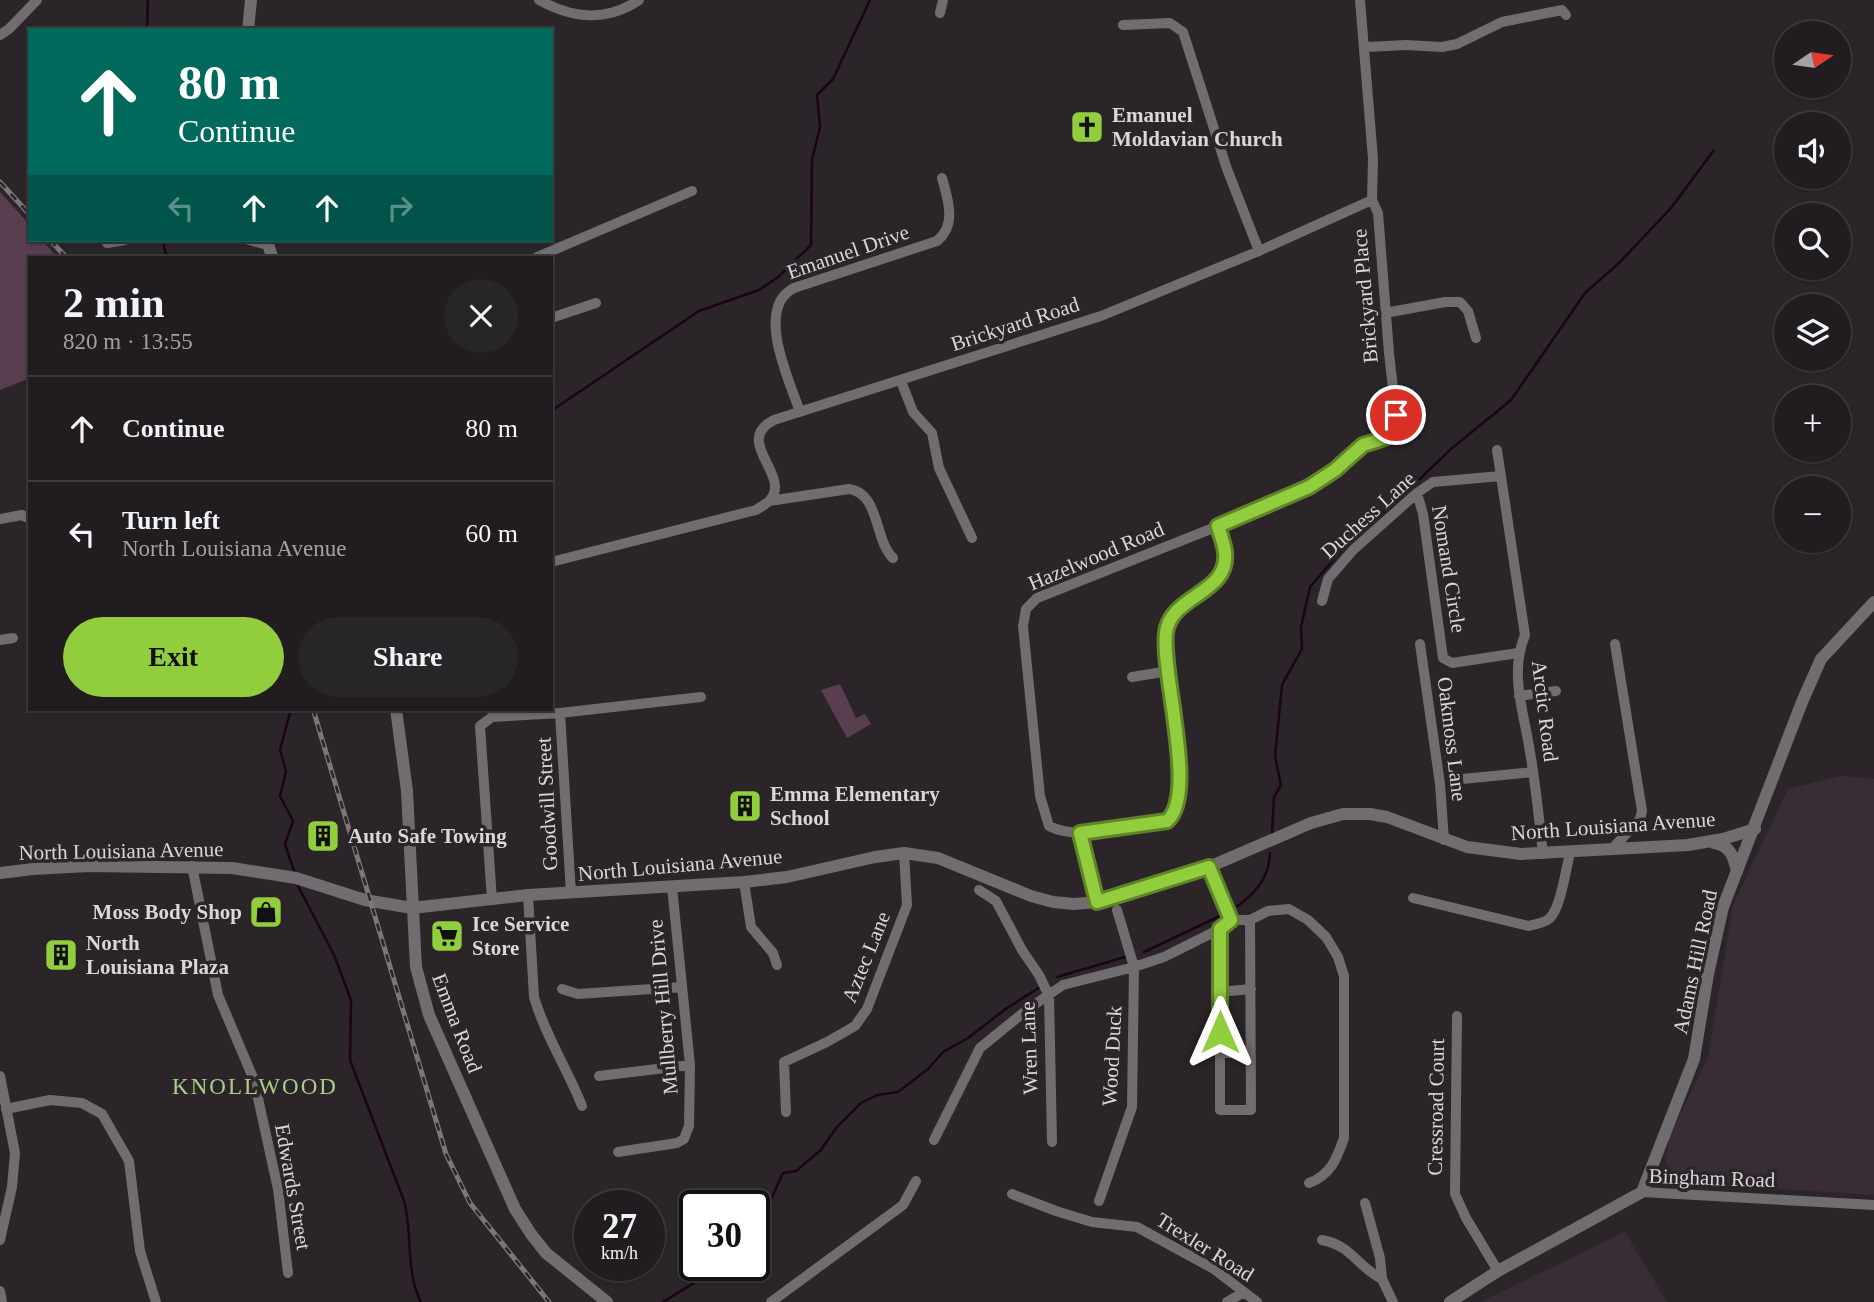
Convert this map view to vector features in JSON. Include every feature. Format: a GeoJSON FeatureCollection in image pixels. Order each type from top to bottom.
{"type":"FeatureCollection","features":[{"type":"Feature","properties":{"kind":"street"},"geometry":{"type":"LineString","coordinates":[[0,35],[37,0]]}},
{"type":"Feature","properties":{"kind":"street"},"geometry":{"type":"LineString","coordinates":[[248,28],[251,0]]}},
{"type":"Feature","properties":{"kind":"street"},"geometry":{"type":"LineString","coordinates":[[539,0],[569,14],[608,15],[639,0]]}},
{"type":"Feature","properties":{"kind":"street"},"geometry":{"type":"LineString","coordinates":[[940,13],[943,0]]}},
{"type":"Feature","properties":{"kind":"street"},"geometry":{"type":"LineString","coordinates":[[1360,0],[1366,47],[1373,159],[1372,200]]}},
{"type":"Feature","properties":{"kind":"street"},"geometry":{"type":"LineString","coordinates":[[1366,47],[1442,47],[1457,44],[1510,20],[1562,10],[1566,15]]}},
{"type":"Feature","properties":{"kind":"street"},"geometry":{"type":"LineString","coordinates":[[1123,25],[1170,23],[1182,32],[1227,169],[1259,251]]}},
{"type":"Feature","properties":{"kind":"street","name":"Emanuel Drive"},"geometry":{"type":"LineString","coordinates":[[800,412],[776,337],[777,311],[782,296],[794,288],[937,241],[944,234],[949,216],[942,178]]}},
{"type":"Feature","properties":{"kind":"street"},"geometry":{"type":"LineString","coordinates":[[539,256],[692,191]]}},
{"type":"Feature","properties":{"kind":"street","name":"Brickyard Road"},"geometry":{"type":"LineString","coordinates":[[769,501],[775,492],[775,482],[759,447],[761,430],[774,420],[1101,316],[1259,251],[1372,200]]}},
{"type":"Feature","properties":{"kind":"street","name":"Brickyard Place"},"geometry":{"type":"LineString","coordinates":[[1372,200],[1378,213],[1392,390]]}},
{"type":"Feature","properties":{"kind":"street"},"geometry":{"type":"LineString","coordinates":[[107,243],[113,242]]}},
{"type":"Feature","properties":{"kind":"street"},"geometry":{"type":"LineString","coordinates":[[1385,313],[1445,302],[1460,302],[1468,312],[1476,338]]}},
{"type":"Feature","properties":{"kind":"street"},"geometry":{"type":"LineString","coordinates":[[553,317],[596,303]]}},
{"type":"Feature","properties":{"kind":"street"},"geometry":{"type":"LineString","coordinates":[[901,381],[911,408],[920,422],[932,433],[939,468],[972,538]]}},
{"type":"Feature","properties":{"kind":"street","name":"Hazelwood Road"},"geometry":{"type":"LineString","coordinates":[[1080,833],[1061,832],[1049,826],[1040,796],[1023,625],[1026,609],[1037,598],[1309,487],[1335,470],[1363,445],[1385,438],[1394,429],[1396,415],[1392,390]]}},
{"type":"Feature","properties":{"kind":"street","name":"Arctic Road"},"geometry":{"type":"LineString","coordinates":[[1497,450],[1525,635],[1518,653],[1517,673],[1543,854]]}},
{"type":"Feature","properties":{"kind":"street","name":"Duchess Lane"},"geometry":{"type":"LineString","coordinates":[[1322,601],[1328,579],[1353,550],[1417,493],[1433,482],[1501,476]]}},
{"type":"Feature","properties":{"kind":"street"},"geometry":{"type":"LineString","coordinates":[[553,561],[756,510],[769,501],[849,489],[857,490],[868,500],[884,545],[894,558]]}},
{"type":"Feature","properties":{"kind":"street","name":"Nomand Circle"},"geometry":{"type":"LineString","coordinates":[[1417,493],[1423,514],[1443,658],[1452,663],[1518,653]]}},
{"type":"Feature","properties":{"kind":"street"},"geometry":{"type":"LineString","coordinates":[[0,519],[22,515],[28,519]]}},
{"type":"Feature","properties":{"kind":"street"},"geometry":{"type":"LineString","coordinates":[[1097,902],[1080,833],[1167,821],[1174,815],[1179,798],[1178,756],[1166,632],[1174,611],[1216,582],[1225,565],[1225,551],[1218,526]]}},
{"type":"Feature","properties":{"kind":"street","name":"Adams Hill Road"},"geometry":{"type":"LineString","coordinates":[[1642,1192],[1694,1059],[1723,907],[1821,659],[1851,624],[1873,607]]}},
{"type":"Feature","properties":{"kind":"street"},"geometry":{"type":"LineString","coordinates":[[0,640],[13,638]]}},
{"type":"Feature","properties":{"kind":"street","name":"Oakmoss Lane"},"geometry":{"type":"LineString","coordinates":[[1420,644],[1440,784],[1444,840]]}},
{"type":"Feature","properties":{"kind":"street"},"geometry":{"type":"LineString","coordinates":[[1611,850],[1640,819],[1642,811],[1615,644]]}},
{"type":"Feature","properties":{"kind":"street"},"geometry":{"type":"LineString","coordinates":[[1132,677],[1169,671]]}},
{"type":"Feature","properties":{"kind":"street"},"geometry":{"type":"LineString","coordinates":[[1519,696],[1556,691]]}},
{"type":"Feature","properties":{"kind":"street"},"geometry":{"type":"LineString","coordinates":[[492,900],[480,726],[492,717],[701,698]]}},
{"type":"Feature","properties":{"kind":"street","name":"Emma Road"},"geometry":{"type":"LineString","coordinates":[[396,711],[407,791],[416,967],[429,1015],[515,1209],[546,1253],[607,1302]]}},
{"type":"Feature","properties":{"kind":"street","name":"Goodwill Street"},"geometry":{"type":"LineString","coordinates":[[561,712],[571,893]]}},
{"type":"Feature","properties":{"kind":"street"},"geometry":{"type":"LineString","coordinates":[[1452,780],[1533,772]]}},
{"type":"Feature","properties":{"kind":"street","name":"North Louisiana Avenue"},"geometry":{"type":"LineString","coordinates":[[0,873],[66,867],[232,868],[272,873],[319,884],[370,901],[412,908],[528,895],[744,882],[787,877],[904,853],[938,858],[1031,896],[1053,902],[1097,902],[1209,867],[1311,823],[1343,814],[1387,817],[1467,847],[1497,852],[1543,854],[1703,842],[1755,829]]}},
{"type":"Feature","properties":{"kind":"street"},"geometry":{"type":"LineString","coordinates":[[1703,842],[1725,846],[1732,854],[1737,872]]}},
{"type":"Feature","properties":{"kind":"street","name":"Aztec Lane"},"geometry":{"type":"LineString","coordinates":[[786,1112],[784,1062],[855,1026],[867,1009],[907,905],[904,853]]}},
{"type":"Feature","properties":{"kind":"street"},"geometry":{"type":"LineString","coordinates":[[1412,898],[1529,926],[1540,923],[1550,918],[1556,908],[1570,853]]}},
{"type":"Feature","properties":{"kind":"street","name":"Edwards Street"},"geometry":{"type":"LineString","coordinates":[[192,866],[218,995],[254,1080],[278,1189],[288,1273]]}},
{"type":"Feature","properties":{"kind":"street"},"geometry":{"type":"LineString","coordinates":[[1209,867],[1231,920]]}},
{"type":"Feature","properties":{"kind":"street"},"geometry":{"type":"LineString","coordinates":[[744,882],[751,928],[773,953],[777,965]]}},
{"type":"Feature","properties":{"kind":"street","name":"Mullberry Hill Drive"},"geometry":{"type":"LineString","coordinates":[[618,1152],[677,1143],[684,1139],[689,1126],[690,1065],[672,887]]}},
{"type":"Feature","properties":{"kind":"street","name":"Wren Lane"},"geometry":{"type":"LineString","coordinates":[[979,890],[996,901],[1049,996],[1052,1142]]}},
{"type":"Feature","properties":{"kind":"street"},"geometry":{"type":"LineString","coordinates":[[528,895],[534,997],[582,1106]]}},
{"type":"Feature","properties":{"kind":"street"},"geometry":{"type":"LineString","coordinates":[[934,1140],[980,1048],[1063,985],[1164,957],[1220,929],[1231,920],[1250,920],[1268,911],[1289,909],[1308,920],[1326,937],[1338,957],[1344,976],[1343,1138],[1335,1162],[1320,1179],[1309,1183]]}},
{"type":"Feature","properties":{"kind":"street","name":"Wood Duck"},"geometry":{"type":"LineString","coordinates":[[1099,1201],[1132,1107],[1134,967],[1116,910]]}},
{"type":"Feature","properties":{"kind":"street"},"geometry":{"type":"LineString","coordinates":[[1220,929],[1220,1110],[1251,1110],[1250,920]]}},
{"type":"Feature","properties":{"kind":"street"},"geometry":{"type":"LineString","coordinates":[[562,989],[578,994],[681,987]]}},
{"type":"Feature","properties":{"kind":"street"},"geometry":{"type":"LineString","coordinates":[[1219,992],[1251,989]]}},
{"type":"Feature","properties":{"kind":"street","name":"Cressroad Court"},"geometry":{"type":"LineString","coordinates":[[1457,1016],[1455,1194],[1465,1218],[1497,1271]]}},
{"type":"Feature","properties":{"kind":"street"},"geometry":{"type":"LineString","coordinates":[[1220,1053],[1250,1053]]}},
{"type":"Feature","properties":{"kind":"street"},"geometry":{"type":"LineString","coordinates":[[599,1076],[690,1065]]}},
{"type":"Feature","properties":{"kind":"street"},"geometry":{"type":"LineString","coordinates":[[0,1076],[15,1153],[12,1186],[0,1240]]}},
{"type":"Feature","properties":{"kind":"street"},"geometry":{"type":"LineString","coordinates":[[6,1109],[50,1100],[82,1102],[102,1114],[129,1161],[140,1251],[156,1302]]}},
{"type":"Feature","properties":{"kind":"street"},"geometry":{"type":"LineString","coordinates":[[771,1302],[903,1205],[916,1181]]}},
{"type":"Feature","properties":{"kind":"street","name":"Bingham Road"},"geometry":{"type":"LineString","coordinates":[[1450,1302],[1497,1271],[1642,1192],[1874,1205]]}},
{"type":"Feature","properties":{"kind":"street","name":"Trexler Road"},"geometry":{"type":"LineString","coordinates":[[1012,1194],[1092,1222],[1137,1227],[1214,1269],[1257,1302]]}},
{"type":"Feature","properties":{"kind":"street"},"geometry":{"type":"LineString","coordinates":[[1366,1203],[1380,1258],[1382,1279],[1393,1302]]}},
{"type":"Feature","properties":{"kind":"street"},"geometry":{"type":"LineString","coordinates":[[1322,1240],[1338,1243],[1370,1273],[1382,1279]]}},
{"type":"Feature","properties":{"kind":"street"},"geometry":{"type":"LineString","coordinates":[[0,1291],[2,1302]]}},
{"type":"Feature","properties":{"kind":"street"},"geometry":{"type":"LineString","coordinates":[[1227,1302],[1244,1292]]}},
{"type":"Feature","properties":{"kind":"shaded area"},"geometry":{"type":"Polygon","coordinates":[[[0,192],[28,223],[28,242],[44,242],[56,256],[28,256],[28,379],[0,390],[0,192]]]}},
{"type":"Feature","properties":{"kind":"shaded area"},"geometry":{"type":"Polygon","coordinates":[[[840,684],[856,718],[865,714],[871,724],[847,738],[821,690],[840,684]]]}},
{"type":"Feature","properties":{"kind":"shaded area"},"geometry":{"type":"Polygon","coordinates":[[[1840,776],[1874,779],[1874,1195],[1676,1182],[1665,1161],[1670,1136],[1708,1057],[1733,905],[1788,789],[1840,776]]]}},
{"type":"Feature","properties":{"kind":"shaded area"},"geometry":{"type":"Polygon","coordinates":[[[1625,1232],[1667,1302],[1480,1302],[1625,1232]]]}},
{"type":"Feature","properties":{"kind":"waterway"},"geometry":{"type":"LineString","coordinates":[[147,28],[148,0]]}},
{"type":"Feature","properties":{"kind":"waterway"},"geometry":{"type":"LineString","coordinates":[[553,410],[699,311],[759,290],[778,277],[811,245],[812,160],[820,127],[817,95],[833,79],[870,0]]}},
{"type":"Feature","properties":{"kind":"waterway"},"geometry":{"type":"LineString","coordinates":[[1272,833],[1274,797],[1281,785],[1275,756],[1282,685],[1302,649],[1301,627],[1310,587],[1358,531],[1393,505],[1451,449],[1511,400],[1585,293],[1619,263],[1671,208],[1714,150]]}},
{"type":"Feature","properties":{"kind":"waterway"},"geometry":{"type":"LineString","coordinates":[[163,242],[167,256]]}},
{"type":"Feature","properties":{"kind":"waterway"},"geometry":{"type":"LineString","coordinates":[[290,711],[280,750],[286,771],[280,796],[293,821],[285,844],[294,871]]}},
{"type":"Feature","properties":{"kind":"waterway"},"geometry":{"type":"LineString","coordinates":[[1238,906],[1261,883],[1270,853]]}},
{"type":"Feature","properties":{"kind":"waterway"},"geometry":{"type":"LineString","coordinates":[[298,886],[334,955],[351,1000],[350,1060],[404,1201],[413,1278],[421,1302]]}},
{"type":"Feature","properties":{"kind":"waterway"},"geometry":{"type":"LineString","coordinates":[[1144,952],[1222,915]]}},
{"type":"Feature","properties":{"kind":"waterway"},"geometry":{"type":"LineString","coordinates":[[1057,977],[1125,957]]}},
{"type":"Feature","properties":{"kind":"waterway"},"geometry":{"type":"LineString","coordinates":[[770,1202],[783,1173],[796,1171],[821,1150],[836,1128],[861,1103],[877,1095],[898,1092],[928,1069],[943,1052],[968,1038],[1040,987]]}},
{"type":"Feature","properties":{"kind":"waterway"},"geometry":{"type":"LineString","coordinates":[[663,1302],[697,1281]]}},
{"type":"Feature","properties":{"kind":"railway"},"geometry":{"type":"LineString","coordinates":[[0,182],[28,213]]}},
{"type":"Feature","properties":{"kind":"railway"},"geometry":{"type":"LineString","coordinates":[[52,242],[65,256]]}},
{"type":"Feature","properties":{"kind":"railway"},"geometry":{"type":"LineString","coordinates":[[314,711],[446,1154],[470,1203],[549,1302]]}},
{"type":"Feature","properties":{"kind":"place","name":"Emanuel Moldavian Church"},"geometry":{"type":"Point","coordinates":[1087,127]}},
{"type":"Feature","properties":{"kind":"place","name":"Emma Elementary School"},"geometry":{"type":"Point","coordinates":[745,806]}},
{"type":"Feature","properties":{"kind":"place","name":"Auto Safe Towing"},"geometry":{"type":"Point","coordinates":[323,836]}},
{"type":"Feature","properties":{"kind":"place","name":"Moss Body Shop"},"geometry":{"type":"Point","coordinates":[266,912]}},
{"type":"Feature","properties":{"kind":"place","name":"Ice Service Store"},"geometry":{"type":"Point","coordinates":[447,936]}},
{"type":"Feature","properties":{"kind":"place","name":"North Louisiana Plaza"},"geometry":{"type":"Point","coordinates":[61,955]}},
{"type":"Feature","properties":{"kind":"district","name":"KNOLLWOOD"},"geometry":{"type":"Point","coordinates":[255,1086]}},
{"type":"Feature","properties":{"kind":"route"},"geometry":{"type":"LineString","coordinates":[[1220,1032],[1220,929],[1231,920],[1209,867],[1097,902],[1080,833],[1167,821],[1174,815],[1179,798],[1178,756],[1166,632],[1174,611],[1216,582],[1225,565],[1225,551],[1218,526],[1309,487],[1335,470],[1363,445],[1385,438],[1394,429],[1396,415]]}}]}
